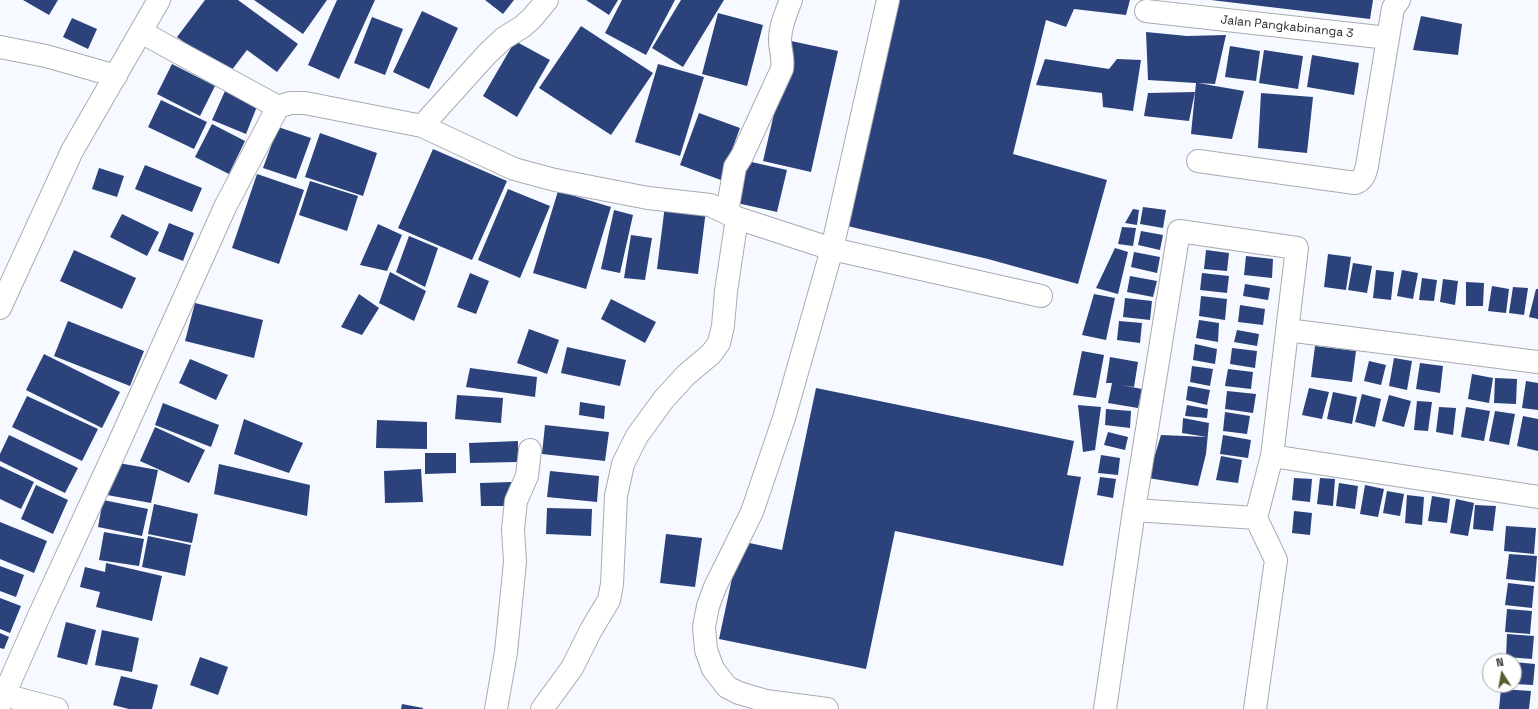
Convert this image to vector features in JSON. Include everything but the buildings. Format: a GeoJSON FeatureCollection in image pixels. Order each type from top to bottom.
{"type":"FeatureCollection","features":[{"type":"Feature","properties":{"kind":"main road"},"geometry":{"type":"LineString","coordinates":[[0,308],[72,151],[159,0]]}},
{"type":"Feature","properties":{"kind":"main road"},"geometry":{"type":"LineString","coordinates":[[422,126],[487,54],[504,38],[522,27],[532,18],[547,0]]}},
{"type":"Feature","properties":{"kind":"main road"},"geometry":{"type":"LineString","coordinates":[[542,709],[572,668],[591,630],[609,600],[612,584],[616,496],[623,464],[637,436],[664,399],[686,375],[711,354],[719,343],[723,326],[735,167],[745,150],[782,69],[783,63],[780,42],[781,31],[791,0]]}},
{"type":"Feature","properties":{"kind":"main road"},"geometry":{"type":"LineString","coordinates":[[827,709],[766,701],[739,693],[727,687],[713,669],[706,650],[704,627],[708,606],[715,587],[752,512],[784,418],[832,249],[888,0]]}},
{"type":"Feature","properties":{"kind":"main road"},"geometry":{"type":"LineString","coordinates":[[1198,161],[1355,183],[1359,182],[1364,176],[1367,166],[1393,8],[1399,0]]}},
{"type":"Feature","properties":{"kind":"main road","name":"Jalan Pangkabinanga 3"},"geometry":{"type":"LineString","coordinates":[[1146,11],[1388,38]]}},
{"type":"Feature","properties":{"kind":"main road"},"geometry":{"type":"LineString","coordinates":[[141,32],[278,107]]}},
{"type":"Feature","properties":{"kind":"main road"},"geometry":{"type":"LineString","coordinates":[[0,47],[46,56],[116,76]]}},
{"type":"Feature","properties":{"kind":"main road"},"geometry":{"type":"LineString","coordinates":[[57,709],[2,700],[226,205],[278,107],[290,103],[305,103],[422,126],[514,169],[555,180],[648,198],[710,205],[732,215],[832,249],[1041,296]]}},
{"type":"Feature","properties":{"kind":"main road"},"geometry":{"type":"LineString","coordinates":[[1105,709],[1134,510],[1179,231],[1297,248],[1272,456],[1256,518],[1276,560],[1255,709]]}},
{"type":"Feature","properties":{"kind":"main road"},"geometry":{"type":"LineString","coordinates":[[1287,330],[1538,362]]}},
{"type":"Feature","properties":{"kind":"main road"},"geometry":{"type":"LineString","coordinates":[[496,709],[506,652],[515,562],[512,529],[516,501],[527,476],[530,450]]}},
{"type":"Feature","properties":{"kind":"main road"},"geometry":{"type":"LineString","coordinates":[[1272,456],[1538,497]]}},
{"type":"Feature","properties":{"kind":"main road"},"geometry":{"type":"LineString","coordinates":[[1134,510],[1256,518]]}}]}
